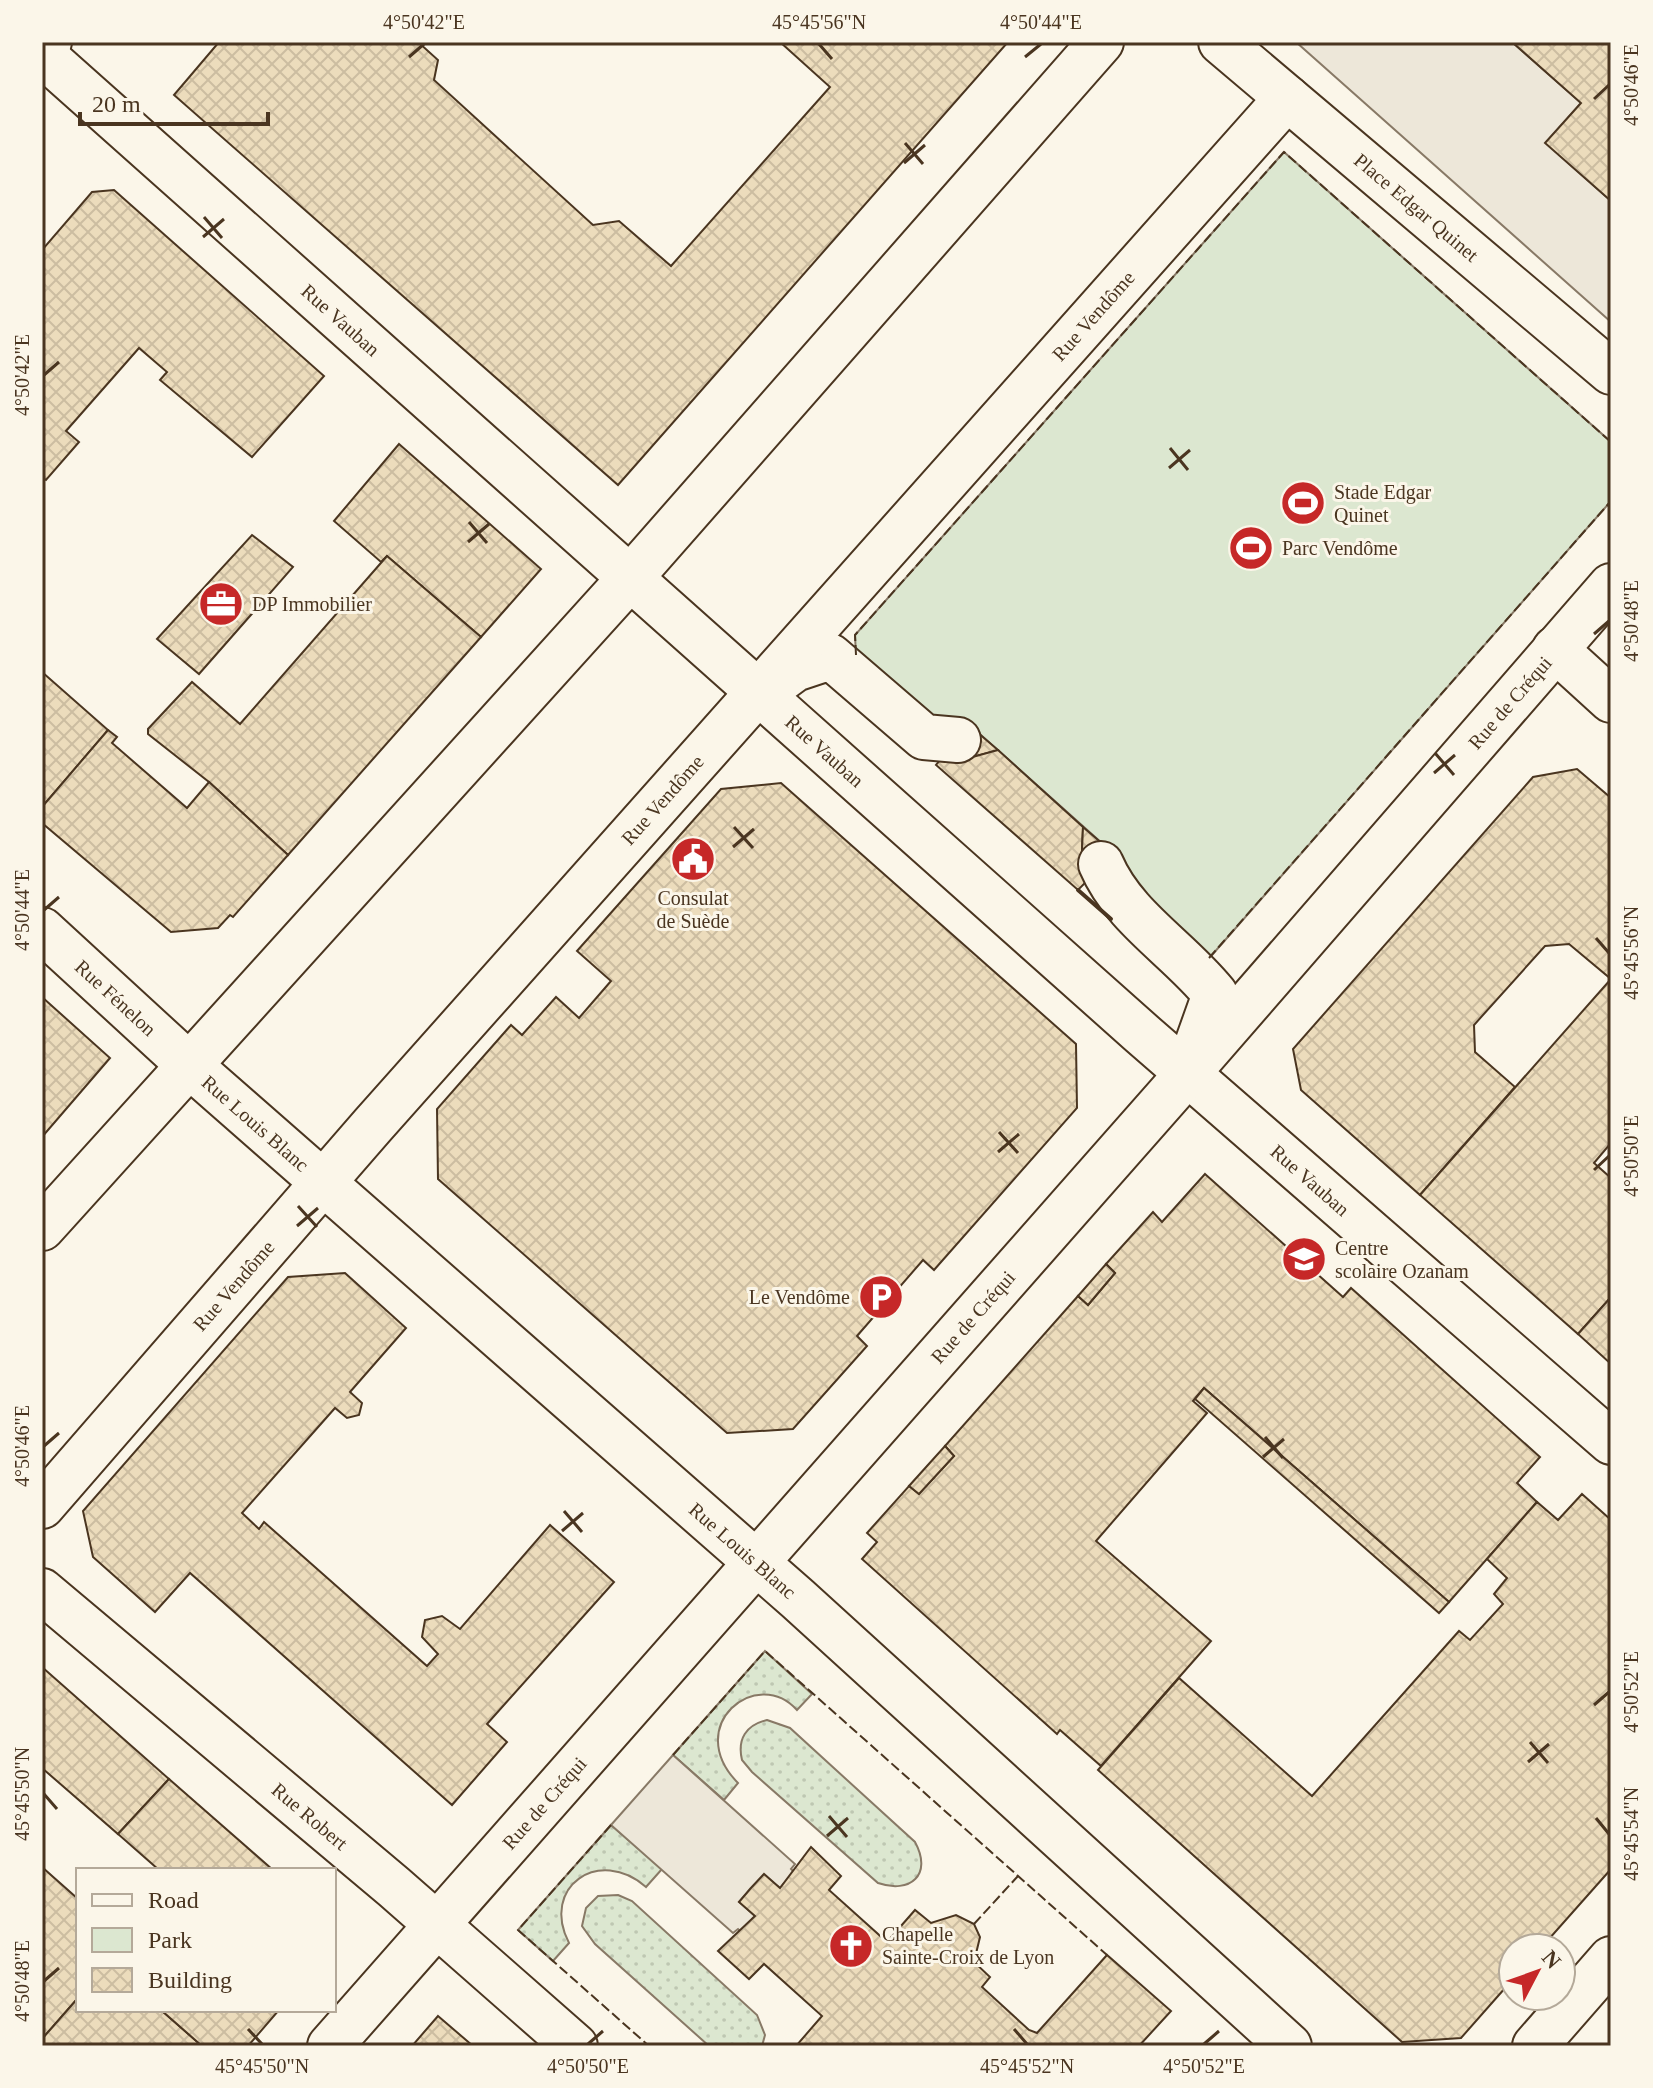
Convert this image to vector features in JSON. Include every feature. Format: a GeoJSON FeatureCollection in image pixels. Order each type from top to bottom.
{"type":"FeatureCollection","features":[{"type":"Feature","properties":{"kind":"street"},"geometry":{"type":"LineString","coordinates":[[42,52],[49,42]]}},
{"type":"Feature","properties":{"kind":"street"},"geometry":{"type":"LineString","coordinates":[[42,1228],[631,577],[1101,42]]}},
{"type":"Feature","properties":{"kind":"street","name":"Place Edgar Quinet"},"geometry":{"type":"LineString","coordinates":[[1221,42],[1611,372]]}},
{"type":"Feature","properties":{"kind":"street","name":"Rue Vauban"},"geometry":{"type":"LineString","coordinates":[[42,52],[1187,1074],[1611,1442]]}},
{"type":"Feature","properties":{"kind":"street","name":"Rue Vendôme"},"geometry":{"type":"LineString","coordinates":[[42,1506],[323,1182],[1287,98]]}},
{"type":"Feature","properties":{"kind":"street","name":"Rue de Créqui"},"geometry":{"type":"LineString","coordinates":[[330,2046],[1187,1074],[1611,586]]}},
{"type":"Feature","properties":{"kind":"street"},"geometry":{"type":"LineString","coordinates":[[1555,649],[1611,700]]}},
{"type":"Feature","properties":{"kind":"street"},"geometry":{"type":"LineString","coordinates":[[761,693],[795,669],[831,657],[924,737],[958,740]]}},
{"type":"Feature","properties":{"kind":"street"},"geometry":{"type":"LineString","coordinates":[[1101,864],[1109,883],[1128,908],[1195,968],[1215,994],[1187,1074]]}},
{"type":"Feature","properties":{"kind":"street","name":"Rue Fénelon"},"geometry":{"type":"LineString","coordinates":[[42,930],[189,1065]]}},
{"type":"Feature","properties":{"kind":"street","name":"Rue Louis Blanc"},"geometry":{"type":"LineString","coordinates":[[189,1065],[755,1561],[1289,2046]]}},
{"type":"Feature","properties":{"kind":"street","name":"Rue Robert"},"geometry":{"type":"LineString","coordinates":[[42,1591],[437,1924],[575,2046]]}},
{"type":"Feature","properties":{"kind":"street"},"geometry":{"type":"LineString","coordinates":[[1535,2046],[1611,1959]]}},
{"type":"Feature","properties":{"kind":"green space","name":"Parc Vendôme"},"geometry":{"type":"Polygon","coordinates":[[[1284,152],[1611,442],[1611,501],[1205,963],[1129,894],[1112,852],[963,719],[930,714],[892,690],[856,656],[855,635],[1284,152]]]}},
{"type":"Feature","properties":{"kind":"green space"},"geometry":{"type":"Polygon","coordinates":[[[765,1651],[812,1694],[797,1710],[781,1698],[763,1694],[746,1698],[732,1708],[722,1723],[718,1741],[723,1762],[738,1783],[724,1800],[673,1755],[765,1651]]]}},
{"type":"Feature","properties":{"kind":"green space"},"geometry":{"type":"Polygon","coordinates":[[[767,1720],[790,1728],[915,1842],[921,1864],[915,1879],[900,1886],[878,1883],[752,1772],[742,1760],[742,1739],[754,1725],[767,1720]]]}},
{"type":"Feature","properties":{"kind":"green space"},"geometry":{"type":"Polygon","coordinates":[[[611,1825],[662,1869],[646,1887],[628,1875],[610,1871],[593,1872],[579,1879],[568,1890],[562,1905],[562,1923],[569,1943],[553,1961],[518,1930],[611,1825]]]}},
{"type":"Feature","properties":{"kind":"green space"},"geometry":{"type":"Polygon","coordinates":[[[618,1895],[632,1901],[757,2015],[765,2035],[762,2046],[709,2046],[595,1944],[582,1926],[586,1908],[598,1896],[618,1895]]]}},
{"type":"Feature","properties":{"kind":"shaded area"},"geometry":{"type":"Polygon","coordinates":[[[1296,42],[1512,42],[1581,103],[1546,143],[1611,201],[1611,322],[1296,42]]]}},
{"type":"Feature","properties":{"kind":"shaded area"},"geometry":{"type":"Polygon","coordinates":[[[673,1755],[795,1864],[791,1869],[794,1872],[780,1888],[764,1875],[739,1902],[755,1916],[741,1932],[738,1929],[733,1933],[611,1825],[673,1755]]]}},
{"type":"Feature","properties":{"kind":"building"},"geometry":{"type":"Polygon","coordinates":[[[219,42],[418,42],[438,60],[434,80],[593,225],[619,221],[671,266],[830,87],[780,42],[1008,42],[618,485],[174,95],[219,42]]]}},
{"type":"Feature","properties":{"kind":"building"},"geometry":{"type":"Polygon","coordinates":[[[1512,42],[1611,42],[1611,201],[1545,143],[1581,103],[1512,42]]]}},
{"type":"Feature","properties":{"kind":"building"},"geometry":{"type":"Polygon","coordinates":[[[114,190],[324,376],[252,457],[160,380],[167,372],[139,348],[66,431],[79,442],[46,480],[42,477],[42,250],[92,192],[114,190]]]}},
{"type":"Feature","properties":{"kind":"building"},"geometry":{"type":"Polygon","coordinates":[[[399,444],[541,569],[481,637],[387,556],[381,562],[334,521],[399,444]]]}},
{"type":"Feature","properties":{"kind":"building"},"geometry":{"type":"Polygon","coordinates":[[[252,535],[293,567],[199,674],[157,639],[252,535]]]}},
{"type":"Feature","properties":{"kind":"building"},"geometry":{"type":"Polygon","coordinates":[[[387,556],[481,637],[288,855],[209,782],[148,734],[148,729],[192,682],[240,724],[387,556]]]}},
{"type":"Feature","properties":{"kind":"building"},"geometry":{"type":"Polygon","coordinates":[[[42,672],[108,730],[42,807],[42,672]]]}},
{"type":"Feature","properties":{"kind":"building"},"geometry":{"type":"Polygon","coordinates":[[[970,726],[998,750],[969,758],[970,726]]]}},
{"type":"Feature","properties":{"kind":"building"},"geometry":{"type":"Polygon","coordinates":[[[108,730],[117,737],[112,743],[187,808],[209,782],[288,855],[233,917],[230,915],[218,928],[171,932],[42,823],[42,807],[108,730]]]}},
{"type":"Feature","properties":{"kind":"building"},"geometry":{"type":"Polygon","coordinates":[[[998,750],[1083,827],[1082,850],[1087,881],[1078,890],[936,765],[944,755],[969,758],[998,750]]]}},
{"type":"Feature","properties":{"kind":"building"},"geometry":{"type":"Polygon","coordinates":[[[1577,769],[1611,798],[1611,979],[1569,944],[1545,946],[1474,1025],[1475,1052],[1515,1087],[1420,1195],[1301,1090],[1293,1049],[1533,777],[1577,769]]]}},
{"type":"Feature","properties":{"kind":"building"},"geometry":{"type":"Polygon","coordinates":[[[781,783],[1076,1044],[1077,1108],[934,1270],[923,1260],[857,1336],[867,1346],[793,1429],[727,1433],[438,1179],[437,1109],[511,1025],[522,1035],[556,997],[579,1018],[611,981],[577,951],[721,789],[781,783]]]}},
{"type":"Feature","properties":{"kind":"building"},"geometry":{"type":"Polygon","coordinates":[[[1083,827],[1112,852],[1083,866],[1082,850],[1083,827]]]}},
{"type":"Feature","properties":{"kind":"building"},"geometry":{"type":"Polygon","coordinates":[[[1611,979],[1611,1143],[1594,1163],[1611,1178],[1611,1297],[1578,1334],[1420,1195],[1611,979]]]}},
{"type":"Feature","properties":{"kind":"building"},"geometry":{"type":"Polygon","coordinates":[[[42,997],[110,1058],[42,1137],[42,997]]]}},
{"type":"Feature","properties":{"kind":"building"},"geometry":{"type":"Polygon","coordinates":[[[1205,1174],[1343,1297],[1351,1288],[1540,1457],[1517,1483],[1537,1502],[1449,1602],[1204,1388],[1193,1401],[1207,1413],[1096,1541],[1211,1641],[1101,1766],[1060,1730],[1057,1734],[862,1559],[877,1542],[867,1533],[909,1486],[919,1494],[954,1456],[945,1446],[1078,1296],[1088,1305],[1115,1273],[1106,1264],[1153,1212],[1162,1222],[1205,1174]]]}},
{"type":"Feature","properties":{"kind":"building"},"geometry":{"type":"Polygon","coordinates":[[[1106,1264],[1115,1273],[1088,1305],[1078,1296],[1106,1264]]]}},
{"type":"Feature","properties":{"kind":"building"},"geometry":{"type":"Polygon","coordinates":[[[345,1273],[406,1328],[350,1392],[362,1403],[359,1415],[347,1418],[335,1408],[242,1513],[259,1529],[264,1522],[427,1666],[438,1654],[422,1637],[425,1620],[442,1616],[460,1629],[550,1525],[614,1582],[487,1724],[507,1742],[452,1805],[190,1573],[155,1612],[93,1557],[83,1511],[288,1277],[345,1273]]]}},
{"type":"Feature","properties":{"kind":"building"},"geometry":{"type":"Polygon","coordinates":[[[1611,1297],[1611,1364],[1578,1334],[1611,1297]]]}},
{"type":"Feature","properties":{"kind":"building"},"geometry":{"type":"Polygon","coordinates":[[[1204,1388],[1449,1602],[1439,1613],[1195,1399],[1204,1388]]]}},
{"type":"Feature","properties":{"kind":"building"},"geometry":{"type":"Polygon","coordinates":[[[945,1446],[954,1456],[919,1494],[909,1486],[945,1446]]]}},
{"type":"Feature","properties":{"kind":"building"},"geometry":{"type":"Polygon","coordinates":[[[1582,1494],[1611,1520],[1611,1869],[1555,1932],[1497,1932],[1497,1997],[1461,2038],[1402,2042],[1098,1770],[1179,1678],[1312,1796],[1459,1631],[1470,1640],[1503,1604],[1494,1594],[1507,1578],[1487,1559],[1537,1502],[1558,1520],[1582,1494]]]}},
{"type":"Feature","properties":{"kind":"building"},"geometry":{"type":"Polygon","coordinates":[[[42,1667],[169,1779],[118,1834],[42,1768],[42,1667]]]}},
{"type":"Feature","properties":{"kind":"building"},"geometry":{"type":"Polygon","coordinates":[[[169,1779],[271,1868],[157,1868],[118,1834],[169,1779]]]}},
{"type":"Feature","properties":{"kind":"building","name":"Chapelle Sainte-Croix de Lyon"},"geometry":{"type":"Polygon","coordinates":[[[811,1847],[841,1876],[829,1890],[887,1942],[915,1910],[931,1923],[956,1915],[974,1924],[980,1937],[974,1962],[990,1977],[982,1987],[1029,2030],[1037,2033],[1107,1955],[1171,2011],[1139,2046],[796,2046],[822,2016],[764,1964],[749,1979],[718,1951],[755,1916],[739,1902],[750,1889],[764,1874],[780,1888],[811,1847]]]}},
{"type":"Feature","properties":{"kind":"building"},"geometry":{"type":"Polygon","coordinates":[[[42,1867],[76,1897],[76,2000],[42,2039],[42,1867]]]}},
{"type":"Feature","properties":{"kind":"building"},"geometry":{"type":"Polygon","coordinates":[[[76,2000],[76,2012],[163,2012],[202,2046],[42,2046],[42,2039],[76,2000]]]}},
{"type":"Feature","properties":{"kind":"building"},"geometry":{"type":"Polygon","coordinates":[[[163,2012],[277,2012],[248,2046],[202,2046],[163,2012]]]}},
{"type":"Feature","properties":{"kind":"building"},"geometry":{"type":"Polygon","coordinates":[[[438,2016],[473,2046],[412,2046],[438,2016]]]}},
{"type":"Feature","properties":{"kind":"fence"},"geometry":{"type":"LineString","coordinates":[[856,655],[855,635],[1284,152],[1611,442]]}},
{"type":"Feature","properties":{"kind":"fence"},"geometry":{"type":"LineString","coordinates":[[1209,958],[1611,501]]}},
{"type":"Feature","properties":{"kind":"fence"},"geometry":{"type":"LineString","coordinates":[[673,1755],[765,1651],[1107,1955]]}},
{"type":"Feature","properties":{"kind":"fence"},"geometry":{"type":"LineString","coordinates":[[611,1825],[518,1930],[649,2046]]}},
{"type":"Feature","properties":{"kind":"fence"},"geometry":{"type":"LineString","coordinates":[[974,1924],[1018,1876]]}},
{"type":"Feature","properties":{"kind":"wall"},"geometry":{"type":"LineString","coordinates":[[1078,890],[1111,919]]}},
{"type":"Feature","properties":{"kind":"place","name":"Stade Edgar Quinet"},"geometry":{"type":"Point","coordinates":[1303,503]}},
{"type":"Feature","properties":{"kind":"place","name":"Parc Vendôme"},"geometry":{"type":"Point","coordinates":[1251,548]}},
{"type":"Feature","properties":{"kind":"place","name":"DP Immobilier"},"geometry":{"type":"Point","coordinates":[221,604]}},
{"type":"Feature","properties":{"kind":"place","name":"Consulat de Suède"},"geometry":{"type":"Point","coordinates":[693,859]}},
{"type":"Feature","properties":{"kind":"place","name":"Centre scolaire Ozanam"},"geometry":{"type":"Point","coordinates":[1304,1259]}},
{"type":"Feature","properties":{"kind":"place","name":"Le Vendôme"},"geometry":{"type":"Point","coordinates":[881,1297]}},
{"type":"Feature","properties":{"kind":"place","name":"Chapelle Sainte-Croix de Lyon"},"geometry":{"type":"Point","coordinates":[851,1946]}}]}
